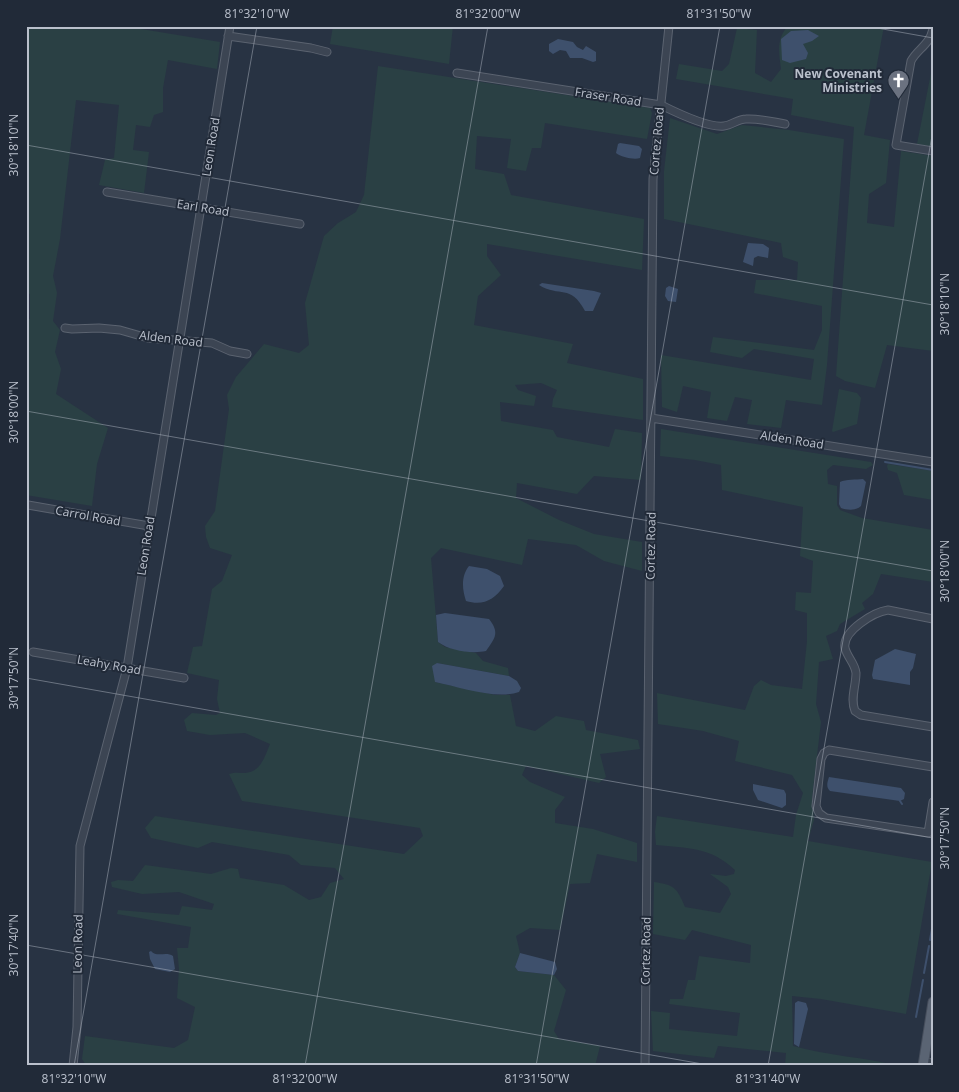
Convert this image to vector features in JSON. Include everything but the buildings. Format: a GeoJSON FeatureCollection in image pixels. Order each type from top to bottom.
{"type":"FeatureCollection","features":[{"type":"Feature","properties":{"kind":"main road"},"geometry":{"type":"LineString","coordinates":[[926,1063],[933,1002]]}},
{"type":"Feature","properties":{"kind":"street","name":"Leon Road"},"geometry":{"type":"LineString","coordinates":[[73,1066],[77,1027],[80,846],[127,668],[230,26]]}},
{"type":"Feature","properties":{"kind":"street","name":"Cortez Road"},"geometry":{"type":"LineString","coordinates":[[645,1066],[653,179],[669,26]]}},
{"type":"Feature","properties":{"kind":"street"},"geometry":{"type":"LineString","coordinates":[[933,29],[929,41],[914,54],[911,61],[896,145],[933,151]]}},
{"type":"Feature","properties":{"kind":"street"},"geometry":{"type":"LineString","coordinates":[[228,36],[327,52]]}},
{"type":"Feature","properties":{"kind":"street","name":"Fraser Road"},"geometry":{"type":"LineString","coordinates":[[457,73],[660,105],[678,114],[705,123],[724,126],[748,118],[785,124]]}},
{"type":"Feature","properties":{"kind":"street","name":"Earl Road"},"geometry":{"type":"LineString","coordinates":[[107,192],[300,224]]}},
{"type":"Feature","properties":{"kind":"street","name":"Alden Road"},"geometry":{"type":"LineString","coordinates":[[65,328],[120,330],[148,338],[212,343],[230,351],[247,354]]}},
{"type":"Feature","properties":{"kind":"street","name":"Alden Road"},"geometry":{"type":"LineString","coordinates":[[652,418],[933,462]]}},
{"type":"Feature","properties":{"kind":"street","name":"Carrol Road"},"geometry":{"type":"LineString","coordinates":[[28,506],[149,526]]}},
{"type":"Feature","properties":{"kind":"street"},"geometry":{"type":"LineString","coordinates":[[933,618],[888,610],[882,611],[852,629],[847,635],[844,646],[856,668],[852,705],[855,712],[861,715],[933,727]]}},
{"type":"Feature","properties":{"kind":"street","name":"Leahy Road"},"geometry":{"type":"LineString","coordinates":[[33,652],[184,678]]}},
{"type":"Feature","properties":{"kind":"street"},"geometry":{"type":"LineString","coordinates":[[933,767],[829,750],[824,753],[821,759],[816,806],[819,813],[826,818],[928,833],[933,802]]}},
{"type":"Feature","properties":{"kind":"green space"},"geometry":{"type":"Polygon","coordinates":[[[26,26],[123,26],[220,42],[217,69],[168,60],[163,88],[163,112],[154,115],[150,127],[136,125],[133,150],[149,152],[144,193],[99,185],[105,160],[114,158],[119,105],[76,100],[60,239],[53,276],[57,293],[53,321],[60,330],[55,352],[61,369],[56,394],[108,428],[97,464],[92,506],[26,495],[26,319],[30,319],[30,294],[26,293],[26,26]]]}},
{"type":"Feature","properties":{"kind":"green space"},"geometry":{"type":"Polygon","coordinates":[[[333,26],[453,26],[449,64],[330,44],[333,26]]]}},
{"type":"Feature","properties":{"kind":"green space"},"geometry":{"type":"Polygon","coordinates":[[[788,26],[884,26],[864,135],[890,140],[886,183],[869,194],[867,223],[894,227],[901,151],[933,156],[933,351],[887,345],[875,388],[845,381],[836,376],[854,127],[791,115],[793,99],[676,79],[679,64],[722,71],[729,64],[737,28],[757,30],[755,73],[771,82],[781,69],[780,41],[788,26]]]}},
{"type":"Feature","properties":{"kind":"green space"},"geometry":{"type":"Polygon","coordinates":[[[933,63],[933,147],[917,144],[933,63]]]}},
{"type":"Feature","properties":{"kind":"green space"},"geometry":{"type":"Polygon","coordinates":[[[378,66],[650,108],[652,113],[647,139],[545,123],[541,148],[532,148],[526,171],[507,168],[511,139],[477,136],[475,169],[504,174],[511,195],[644,219],[642,270],[487,244],[487,256],[501,275],[478,296],[474,325],[573,344],[567,363],[643,379],[643,420],[552,407],[557,390],[541,383],[515,385],[518,390],[536,396],[534,406],[500,402],[501,421],[553,430],[557,437],[609,447],[615,429],[642,433],[641,480],[594,476],[577,494],[517,483],[516,498],[559,520],[594,534],[642,542],[642,571],[604,561],[576,545],[528,539],[522,565],[441,548],[431,558],[438,642],[445,647],[476,653],[483,661],[508,668],[509,676],[437,663],[435,682],[495,695],[510,695],[516,726],[535,731],[556,716],[584,721],[586,730],[638,740],[640,749],[600,754],[606,777],[599,783],[526,766],[522,775],[530,782],[565,797],[555,810],[555,823],[593,829],[637,843],[637,862],[597,854],[590,883],[570,884],[560,930],[530,928],[516,936],[520,953],[515,967],[518,971],[554,975],[566,990],[554,1031],[559,1039],[600,1046],[595,1066],[533,1064],[532,1066],[86,1065],[82,1059],[85,1036],[174,1048],[188,1040],[195,1007],[177,998],[179,969],[177,948],[188,948],[191,927],[117,914],[118,910],[179,915],[182,906],[212,910],[214,904],[179,892],[142,894],[112,887],[111,882],[118,880],[133,881],[145,865],[211,874],[231,868],[238,869],[240,878],[284,885],[309,900],[321,897],[330,883],[344,879],[335,868],[301,865],[289,855],[212,842],[198,848],[151,838],[145,828],[155,816],[404,854],[423,836],[420,828],[242,801],[229,774],[255,770],[262,763],[270,744],[245,733],[210,735],[187,731],[184,720],[192,713],[216,715],[220,713],[217,699],[219,680],[187,673],[193,647],[202,646],[212,589],[222,581],[232,555],[210,548],[205,526],[215,511],[229,409],[227,395],[236,377],[264,344],[299,353],[309,345],[305,303],[324,236],[338,223],[356,212],[364,195],[378,66]]]}},
{"type":"Feature","properties":{"kind":"green space"},"geometry":{"type":"Polygon","coordinates":[[[670,118],[717,134],[742,125],[844,139],[827,365],[822,405],[786,400],[781,428],[747,424],[752,400],[735,397],[727,421],[707,418],[711,392],[683,386],[677,412],[662,407],[661,355],[811,380],[814,359],[754,349],[742,358],[710,352],[713,337],[814,350],[822,330],[822,306],[754,293],[756,280],[797,280],[798,262],[783,257],[781,243],[664,219],[664,171],[670,118]]]}},
{"type":"Feature","properties":{"kind":"green space"},"geometry":{"type":"Polygon","coordinates":[[[839,389],[857,393],[861,398],[857,424],[833,432],[832,431],[839,389]]]}},
{"type":"Feature","properties":{"kind":"green space"},"geometry":{"type":"Polygon","coordinates":[[[661,429],[871,462],[873,465],[866,469],[833,465],[827,470],[828,484],[837,486],[837,505],[840,510],[862,518],[933,530],[933,582],[881,574],[873,594],[862,603],[865,609],[840,624],[837,631],[826,636],[833,659],[819,662],[816,704],[821,722],[812,798],[814,820],[808,841],[932,862],[906,1014],[821,999],[792,996],[793,1046],[899,1066],[785,1066],[786,1053],[718,1046],[714,1058],[653,1051],[651,1011],[670,1013],[669,1029],[737,1036],[740,1013],[669,1004],[670,999],[683,999],[688,980],[695,980],[699,956],[750,963],[751,945],[692,930],[685,940],[653,934],[654,882],[667,884],[674,888],[685,907],[720,913],[731,894],[728,887],[710,874],[726,876],[734,874],[735,870],[726,862],[708,853],[688,848],[656,845],[657,816],[793,837],[796,815],[803,793],[792,775],[735,761],[739,741],[703,731],[658,724],[657,693],[745,710],[754,686],[761,680],[771,685],[802,689],[807,641],[807,613],[795,610],[796,592],[811,593],[813,561],[800,556],[803,507],[722,490],[721,465],[660,456],[661,429]]]}},
{"type":"Feature","properties":{"kind":"green space"},"geometry":{"type":"Polygon","coordinates":[[[888,464],[933,471],[933,500],[904,495],[897,473],[888,470],[888,464]]]}},
{"type":"Feature","properties":{"kind":"water"},"geometry":{"type":"Polygon","coordinates":[[[808,30],[819,36],[803,44],[808,53],[806,59],[790,63],[782,60],[781,39],[791,31],[808,30]]]}},
{"type":"Feature","properties":{"kind":"water"},"geometry":{"type":"Polygon","coordinates":[[[558,39],[573,42],[583,50],[586,46],[596,52],[596,61],[570,58],[566,51],[560,50],[553,54],[549,51],[549,44],[558,39]]]}},
{"type":"Feature","properties":{"kind":"water"},"geometry":{"type":"Polygon","coordinates":[[[620,143],[639,146],[642,149],[640,158],[628,158],[616,153],[620,143]]]}},
{"type":"Feature","properties":{"kind":"water"},"geometry":{"type":"Polygon","coordinates":[[[748,243],[763,244],[769,248],[768,258],[758,256],[754,258],[753,266],[743,262],[748,243]]]}},
{"type":"Feature","properties":{"kind":"water"},"geometry":{"type":"Polygon","coordinates":[[[542,283],[601,293],[593,311],[585,311],[580,302],[574,297],[564,292],[546,289],[539,285],[542,283]]]}},
{"type":"Feature","properties":{"kind":"water"},"geometry":{"type":"Polygon","coordinates":[[[669,286],[678,289],[676,302],[668,301],[665,296],[666,288],[669,286]]]}},
{"type":"Feature","properties":{"kind":"water"},"geometry":{"type":"Polygon","coordinates":[[[863,479],[866,482],[861,506],[849,510],[841,508],[839,504],[840,482],[863,479]]]}},
{"type":"Feature","properties":{"kind":"water"},"geometry":{"type":"Polygon","coordinates":[[[469,566],[487,569],[500,576],[504,586],[488,601],[478,603],[466,601],[463,583],[469,566]]]}},
{"type":"Feature","properties":{"kind":"water"},"geometry":{"type":"Polygon","coordinates":[[[445,613],[489,619],[494,628],[495,635],[486,651],[461,651],[449,648],[438,642],[436,615],[445,613]]]}},
{"type":"Feature","properties":{"kind":"water"},"geometry":{"type":"Polygon","coordinates":[[[895,649],[916,654],[913,668],[910,672],[910,685],[873,679],[875,660],[895,649]]]}},
{"type":"Feature","properties":{"kind":"water"},"geometry":{"type":"Polygon","coordinates":[[[437,663],[509,676],[517,681],[521,688],[519,692],[499,695],[435,682],[432,666],[437,663]]]}},
{"type":"Feature","properties":{"kind":"water"},"geometry":{"type":"Polygon","coordinates":[[[829,777],[901,788],[905,793],[904,799],[900,801],[830,791],[827,785],[829,777]]]}},
{"type":"Feature","properties":{"kind":"water"},"geometry":{"type":"Polygon","coordinates":[[[753,784],[784,790],[786,805],[782,808],[758,800],[753,790],[753,784]]]}},
{"type":"Feature","properties":{"kind":"water"},"geometry":{"type":"Polygon","coordinates":[[[151,951],[156,954],[173,956],[175,969],[170,972],[155,969],[150,959],[149,952],[151,951]]]}},
{"type":"Feature","properties":{"kind":"water"},"geometry":{"type":"Polygon","coordinates":[[[520,953],[555,962],[557,969],[554,975],[518,971],[515,967],[520,953]]]}},
{"type":"Feature","properties":{"kind":"water"},"geometry":{"type":"Polygon","coordinates":[[[798,1001],[806,1003],[808,1009],[799,1047],[794,1044],[795,1003],[798,1001]]]}},
{"type":"Feature","properties":{"kind":"waterway"},"geometry":{"type":"LineString","coordinates":[[885,462],[933,470]]}},
{"type":"Feature","properties":{"kind":"waterway"},"geometry":{"type":"LineString","coordinates":[[930,940],[933,923]]}},
{"type":"Feature","properties":{"kind":"waterway"},"geometry":{"type":"LineString","coordinates":[[924,973],[929,946]]}},
{"type":"Feature","properties":{"kind":"waterway"},"geometry":{"type":"LineString","coordinates":[[916,1017],[923,980]]}},
{"type":"Feature","properties":{"kind":"place","name":"New Covenant Ministries"},"geometry":{"type":"Point","coordinates":[898,100]}}]}
